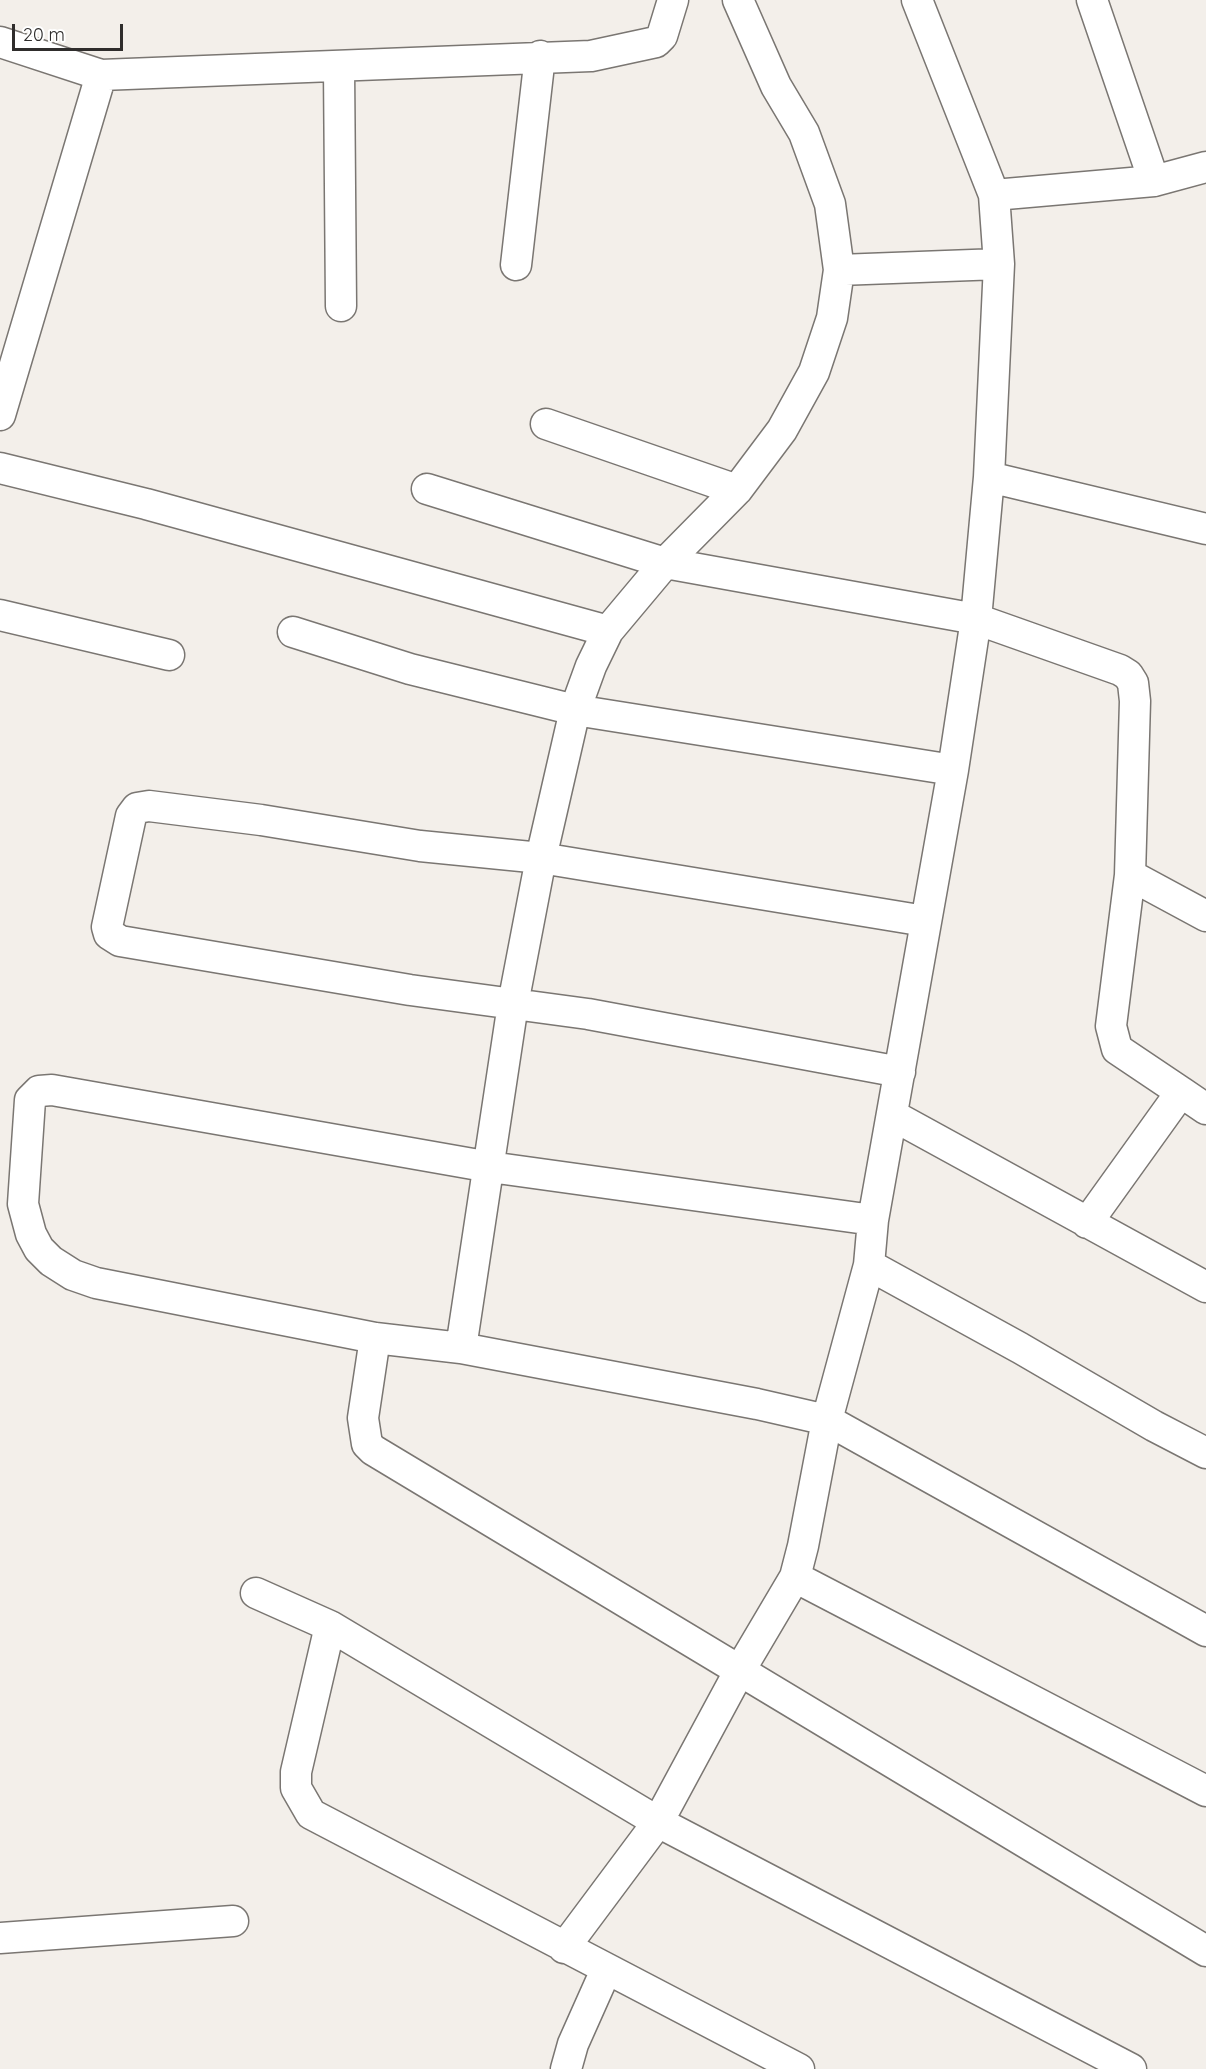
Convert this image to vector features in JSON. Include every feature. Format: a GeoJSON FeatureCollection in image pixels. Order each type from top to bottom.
{"type":"FeatureCollection","features":[{"type":"Feature","properties":{"kind":"street"},"geometry":{"type":"LineString","coordinates":[[0,42],[101,75],[339,68],[540,56],[591,56],[656,42],[662,36],[673,0]]}},
{"type":"Feature","properties":{"kind":"street"},"geometry":{"type":"LineString","coordinates":[[461,1348],[513,1004],[541,858],[575,710],[591,666],[608,631],[665,563],[737,490],[782,430],[814,372],[832,318],[839,270],[830,204],[804,133],[776,86],[738,0]]}},
{"type":"Feature","properties":{"kind":"street"},"geometry":{"type":"LineString","coordinates":[[564,1948],[658,1822],[740,1670],[795,1577],[827,1420],[869,1265],[873,1220],[953,770],[976,619],[989,477],[999,264],[994,195],[917,0]]}},
{"type":"Feature","properties":{"kind":"street"},"geometry":{"type":"LineString","coordinates":[[1092,0],[1154,181]]}},
{"type":"Feature","properties":{"kind":"street"},"geometry":{"type":"LineString","coordinates":[[516,265],[540,56]]}},
{"type":"Feature","properties":{"kind":"street"},"geometry":{"type":"LineString","coordinates":[[339,68],[341,306]]}},
{"type":"Feature","properties":{"kind":"street"},"geometry":{"type":"LineString","coordinates":[[0,415],[101,75]]}},
{"type":"Feature","properties":{"kind":"street"},"geometry":{"type":"LineString","coordinates":[[994,195],[1154,181],[1206,167]]}},
{"type":"Feature","properties":{"kind":"street"},"geometry":{"type":"LineString","coordinates":[[839,270],[999,264]]}},
{"type":"Feature","properties":{"kind":"street"},"geometry":{"type":"LineString","coordinates":[[546,424],[737,490]]}},
{"type":"Feature","properties":{"kind":"street"},"geometry":{"type":"LineString","coordinates":[[0,468],[146,504],[608,631]]}},
{"type":"Feature","properties":{"kind":"street"},"geometry":{"type":"LineString","coordinates":[[989,477],[1206,529]]}},
{"type":"Feature","properties":{"kind":"street"},"geometry":{"type":"LineString","coordinates":[[427,489],[665,563],[976,619],[1120,670],[1133,683],[1136,701],[1130,875],[1111,1026],[1117,1049],[1206,1109]]}},
{"type":"Feature","properties":{"kind":"street"},"geometry":{"type":"LineString","coordinates":[[0,615],[169,655]]}},
{"type":"Feature","properties":{"kind":"street"},"geometry":{"type":"LineString","coordinates":[[292,632],[410,669],[575,710],[953,770]]}},
{"type":"Feature","properties":{"kind":"street"},"geometry":{"type":"LineString","coordinates":[[900,1072],[588,1014],[293,972],[120,941],[109,934],[108,927],[131,816],[143,806],[261,820],[420,846],[541,858],[925,921]]}},
{"type":"Feature","properties":{"kind":"street"},"geometry":{"type":"LineString","coordinates":[[1130,875],[1206,916]]}},
{"type":"Feature","properties":{"kind":"street"},"geometry":{"type":"LineString","coordinates":[[873,1220],[490,1167],[52,1090],[34,1094],[30,1100],[23,1204],[31,1234],[39,1249],[51,1262],[73,1275],[96,1283],[375,1338],[461,1348],[757,1404],[827,1420],[1206,1631]]}},
{"type":"Feature","properties":{"kind":"street"},"geometry":{"type":"LineString","coordinates":[[1087,1223],[1181,1092]]}},
{"type":"Feature","properties":{"kind":"street"},"geometry":{"type":"LineString","coordinates":[[891,1115],[1206,1287]]}},
{"type":"Feature","properties":{"kind":"street"},"geometry":{"type":"LineString","coordinates":[[869,1265],[1206,1453]]}},
{"type":"Feature","properties":{"kind":"street"},"geometry":{"type":"LineString","coordinates":[[375,1338],[363,1418],[367,1444],[373,1450],[1206,1951]]}},
{"type":"Feature","properties":{"kind":"street"},"geometry":{"type":"LineString","coordinates":[[795,1577],[1206,1791]]}},
{"type":"Feature","properties":{"kind":"street"},"geometry":{"type":"LineString","coordinates":[[256,1593],[330,1626],[658,1822],[1131,2069]]}},
{"type":"Feature","properties":{"kind":"street"},"geometry":{"type":"LineString","coordinates":[[330,1626],[298,1758],[297,1788],[302,1802],[311,1814],[799,2069]]}},
{"type":"Feature","properties":{"kind":"street"},"geometry":{"type":"LineString","coordinates":[[0,1938],[233,1921]]}},
{"type":"Feature","properties":{"kind":"street"},"geometry":{"type":"LineString","coordinates":[[566,2069],[573,2044],[606,1970]]}}]}
